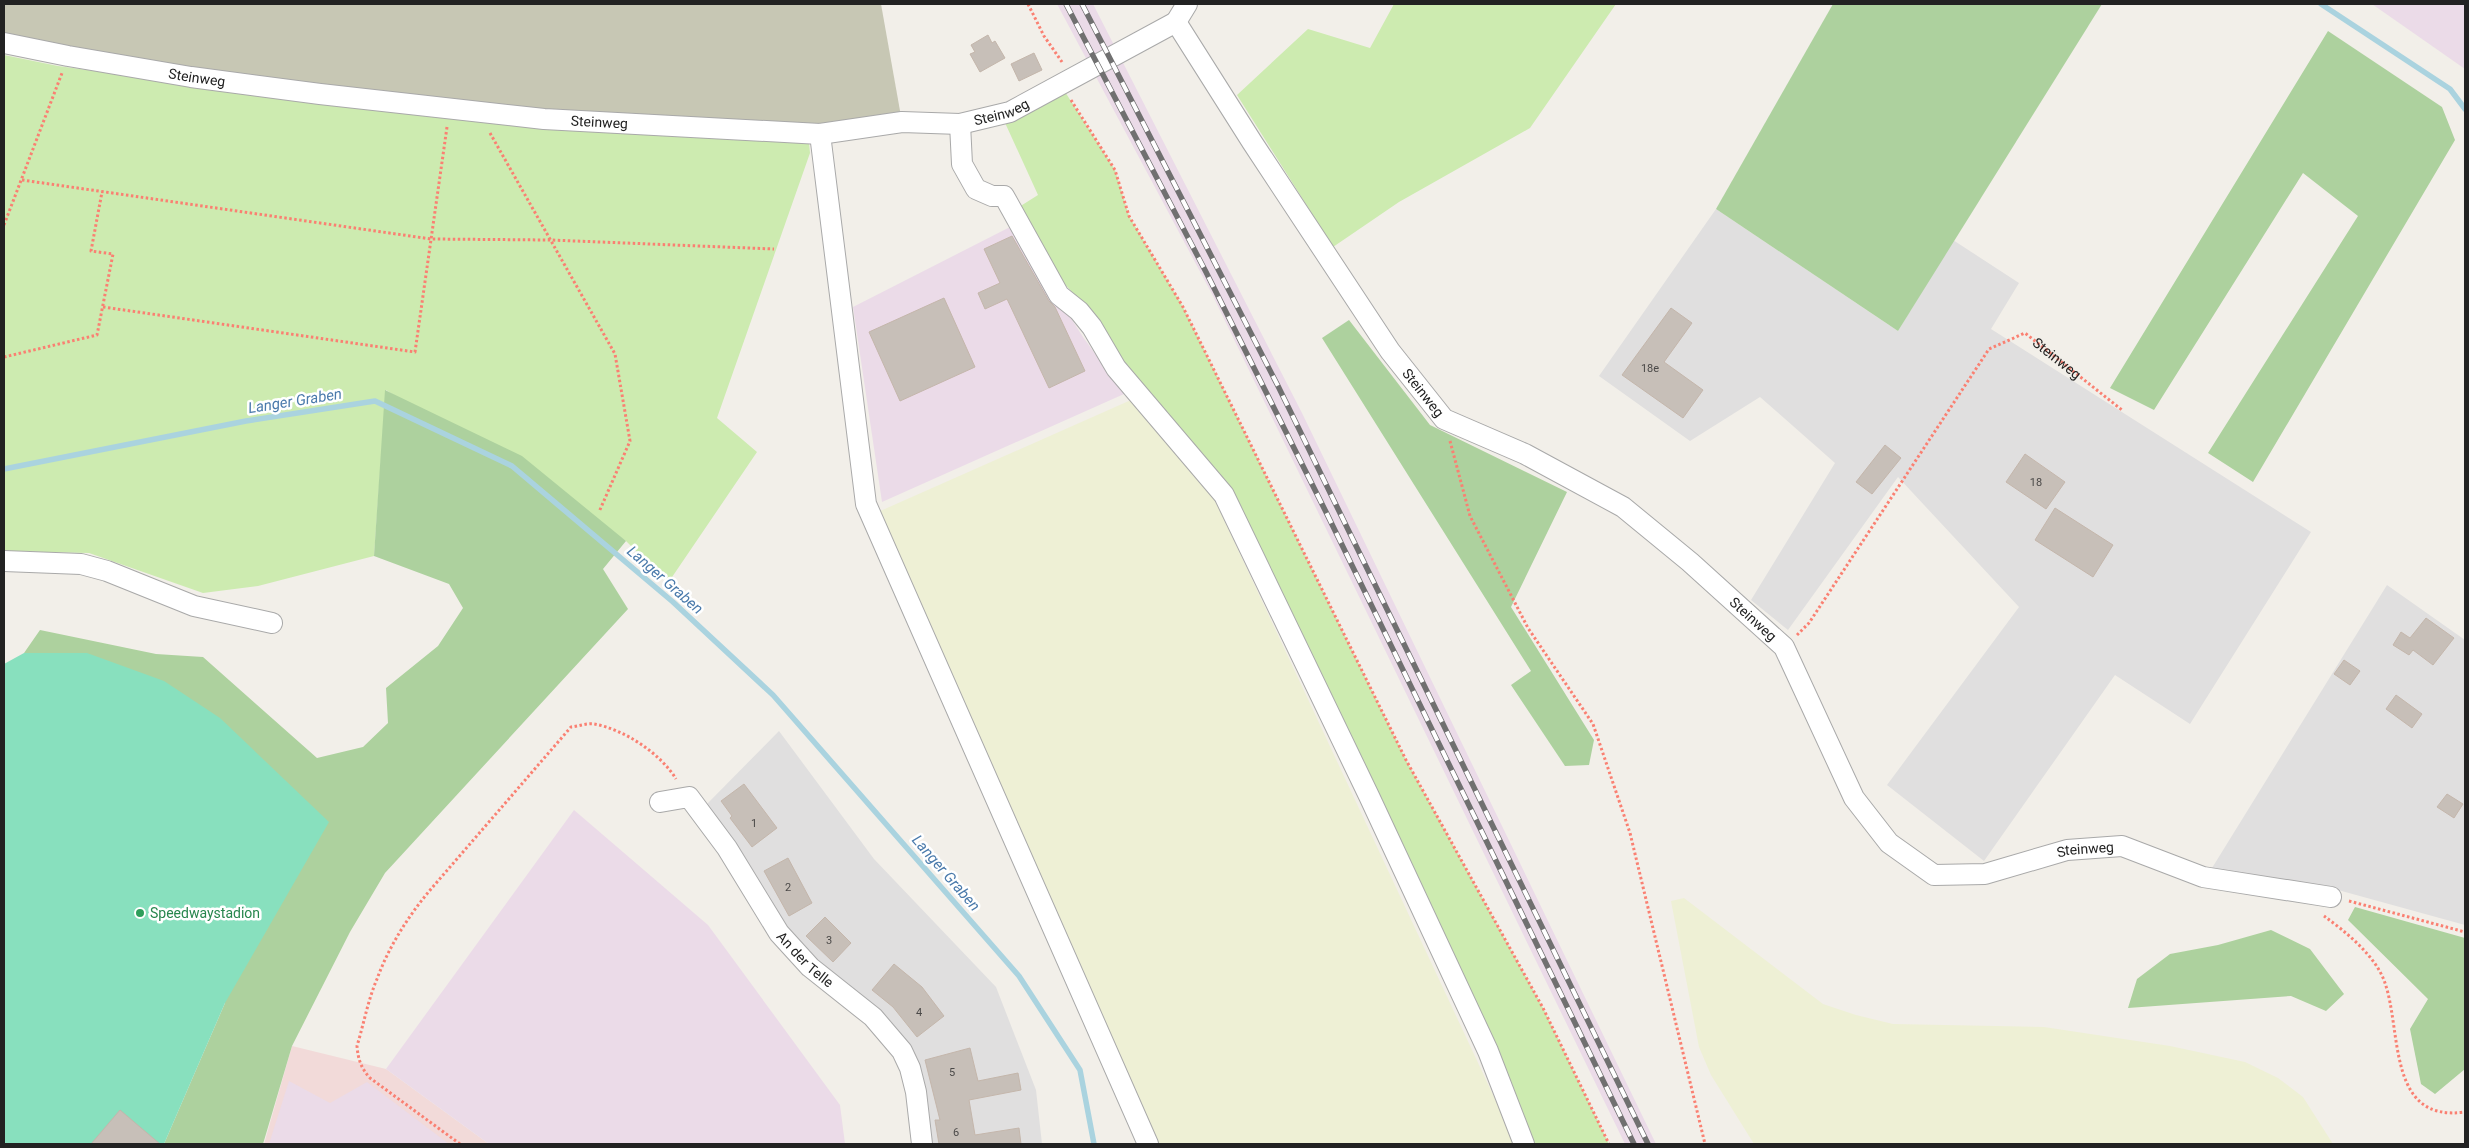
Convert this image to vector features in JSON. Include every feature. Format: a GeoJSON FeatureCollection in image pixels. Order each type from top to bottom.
{"type":"FeatureCollection","features":[{"type":"Feature","properties":{"kind":"street"},"geometry":{"type":"LineString","coordinates":[[1176,22],[1187,4]]}},
{"type":"Feature","properties":{"kind":"street","name":"Steinweg"},"geometry":{"type":"LineString","coordinates":[[4,43],[191,77],[478,112],[544,119],[820,134],[902,122],[960,124],[1010,112],[1176,22],[1252,142],[1390,350],[1444,419],[1524,454],[1623,507],[1690,562],[1784,648],[1854,798],[1889,843],[1934,875],[1985,874],[2068,850],[2122,846],[2203,877],[2331,896]]}},
{"type":"Feature","properties":{"kind":"street"},"geometry":{"type":"LineString","coordinates":[[960,124],[962,164],[976,189],[992,196],[1004,196],[1059,295],[1079,311],[1092,327],[1116,368],[1224,495],[1488,1051],[1524,1144]]}},
{"type":"Feature","properties":{"kind":"street"},"geometry":{"type":"LineString","coordinates":[[820,134],[866,504],[1148,1144]]}},
{"type":"Feature","properties":{"kind":"street"},"geometry":{"type":"LineString","coordinates":[[4,561],[82,564],[106,571],[194,606],[272,623]]}},
{"type":"Feature","properties":{"kind":"street"},"geometry":{"type":"LineString","coordinates":[[660,802],[689,797]]}},
{"type":"Feature","properties":{"kind":"street","name":"An der Telle"},"geometry":{"type":"LineString","coordinates":[[689,797],[727,848],[771,921],[797,954],[835,988],[873,1017],[899,1046],[910,1068],[916,1092],[922,1144]]}},
{"type":"Feature","properties":{"kind":"path"},"geometry":{"type":"LineString","coordinates":[[1028,4],[1066,80],[1115,170],[1129,216],[1183,307],[1406,760],[1543,1008],[1609,1144]]}},
{"type":"Feature","properties":{"kind":"path"},"geometry":{"type":"LineString","coordinates":[[4,225],[68,56]]}},
{"type":"Feature","properties":{"kind":"path"},"geometry":{"type":"LineString","coordinates":[[103,307],[415,352],[450,108]]}},
{"type":"Feature","properties":{"kind":"path"},"geometry":{"type":"LineString","coordinates":[[478,112],[615,354],[630,441],[598,512]]}},
{"type":"Feature","properties":{"kind":"path"},"geometry":{"type":"LineString","coordinates":[[22,180],[431,239],[550,240],[774,249]]}},
{"type":"Feature","properties":{"kind":"path"},"geometry":{"type":"LineString","coordinates":[[4,357],[97,335],[113,254],[91,251],[102,192]]}},
{"type":"Feature","properties":{"kind":"path","name":"Steinweg"},"geometry":{"type":"LineString","coordinates":[[1784,648],[1809,623],[1989,349],[2025,333],[2122,410]]}},
{"type":"Feature","properties":{"kind":"path"},"geometry":{"type":"LineString","coordinates":[[1444,419],[1470,516],[1528,628],[1593,724],[1630,833],[1705,1144]]}},
{"type":"Feature","properties":{"kind":"path"},"geometry":{"type":"LineString","coordinates":[[460,1144],[370,1078],[362,1070],[358,1057],[357,1046],[377,978],[414,909],[489,819],[571,727],[592,724],[608,728],[640,745],[668,766],[689,797]]}},
{"type":"Feature","properties":{"kind":"path"},"geometry":{"type":"LineString","coordinates":[[2331,896],[2465,932]]}},
{"type":"Feature","properties":{"kind":"path"},"geometry":{"type":"LineString","coordinates":[[2318,912],[2343,929],[2366,952],[2385,981],[2404,1078],[2417,1100],[2431,1110],[2445,1114],[2465,1112]]}},
{"type":"Feature","properties":{"kind":"shaded area"},"geometry":{"type":"Polygon","coordinates":[[[4,4],[881,4],[902,122],[820,134],[544,119],[4,43],[4,4]]]}},
{"type":"Feature","properties":{"kind":"shaded area"},"geometry":{"type":"Polygon","coordinates":[[[1057,4],[1093,4],[1302,413],[1656,1144],[1625,1144],[1212,294],[1057,4]]]}},
{"type":"Feature","properties":{"kind":"shaded area"},"geometry":{"type":"Polygon","coordinates":[[[2372,4],[2465,4],[2465,69],[2372,4]]]}},
{"type":"Feature","properties":{"kind":"shaded area"},"geometry":{"type":"Polygon","coordinates":[[[1716,209],[1898,331],[1953,240],[2019,283],[1991,329],[2311,532],[2190,724],[2115,675],[1984,861],[1887,785],[2019,607],[1898,477],[1788,630],[1751,600],[1835,463],[1760,397],[1690,441],[1599,376],[1716,209]]]}},
{"type":"Feature","properties":{"kind":"shaded area"},"geometry":{"type":"Polygon","coordinates":[[[1012,226],[1083,337],[1124,394],[882,502],[853,307],[1012,226]]]}},
{"type":"Feature","properties":{"kind":"shaded area"},"geometry":{"type":"Polygon","coordinates":[[[1131,400],[1204,477],[1516,1144],[1155,1144],[878,512],[1131,400]]]}},
{"type":"Feature","properties":{"kind":"shaded area"},"geometry":{"type":"Polygon","coordinates":[[[2387,585],[2465,640],[2465,925],[2338,890],[2212,868],[2387,585]]]}},
{"type":"Feature","properties":{"kind":"shaded area"},"geometry":{"type":"Polygon","coordinates":[[[779,731],[874,859],[996,987],[1036,1090],[1042,1144],[928,1144],[920,1092],[845,988],[794,939],[707,804],[779,731]]]}},
{"type":"Feature","properties":{"kind":"shaded area"},"geometry":{"type":"Polygon","coordinates":[[[574,810],[708,925],[840,1105],[845,1144],[489,1144],[386,1069],[574,810]]]}},
{"type":"Feature","properties":{"kind":"shaded area"},"geometry":{"type":"Polygon","coordinates":[[[1684,898],[1823,1004],[1856,1015],[1893,1024],[2044,1027],[2170,1046],[2245,1062],[2278,1078],[2303,1097],[2333,1144],[1754,1144],[1711,1075],[1699,1047],[1671,901],[1684,898]]]}},
{"type":"Feature","properties":{"kind":"shaded area"},"geometry":{"type":"Polygon","coordinates":[[[292,1046],[386,1069],[489,1144],[264,1144],[292,1046]]]}},
{"type":"Feature","properties":{"kind":"shaded area"},"geometry":{"type":"Polygon","coordinates":[[[289,1081],[330,1103],[367,1082],[449,1144],[269,1144],[289,1081]]]}},
{"type":"Feature","properties":{"kind":"green space"},"geometry":{"type":"Polygon","coordinates":[[[1394,4],[1616,4],[1530,128],[1399,202],[1333,247],[1237,95],[1308,29],[1370,48],[1394,4]]]}},
{"type":"Feature","properties":{"kind":"green space"},"geometry":{"type":"Polygon","coordinates":[[[1833,4],[2102,4],[1898,331],[1716,209],[1833,4]]]}},
{"type":"Feature","properties":{"kind":"green space"},"geometry":{"type":"Polygon","coordinates":[[[2328,31],[2442,107],[2455,140],[2253,482],[2208,453],[2358,216],[2303,173],[2154,410],[2110,388],[2328,31]]]}},
{"type":"Feature","properties":{"kind":"green space"},"geometry":{"type":"Polygon","coordinates":[[[4,55],[58,66],[322,102],[809,143],[810,153],[717,418],[757,452],[668,583],[626,541],[386,390],[374,556],[258,586],[203,593],[89,553],[4,551],[4,55]]]}},
{"type":"Feature","properties":{"kind":"green space"},"geometry":{"type":"Polygon","coordinates":[[[1060,84],[1115,170],[1129,216],[1183,307],[1406,760],[1543,1008],[1609,1144],[1531,1144],[1226,493],[1147,398],[1075,295],[1057,276],[1019,207],[1038,195],[1001,114],[1060,84]]]}},
{"type":"Feature","properties":{"kind":"green space"},"geometry":{"type":"Polygon","coordinates":[[[1349,320],[1430,425],[1567,492],[1511,607],[1594,740],[1589,765],[1565,766],[1511,685],[1531,671],[1322,338],[1349,320]]]}},
{"type":"Feature","properties":{"kind":"green space"},"geometry":{"type":"Polygon","coordinates":[[[385,390],[522,456],[626,541],[603,569],[628,609],[385,873],[350,932],[292,1046],[263,1144],[164,1144],[225,1003],[24,653],[40,630],[156,654],[203,657],[317,758],[363,747],[388,723],[386,688],[438,646],[463,608],[449,584],[374,556],[385,390]]]}},
{"type":"Feature","properties":{"kind":"green space","name":"Speedwaystadion"},"geometry":{"type":"Polygon","coordinates":[[[24,653],[87,653],[164,681],[220,718],[329,822],[225,1003],[164,1144],[4,1144],[4,664],[24,653]]]}},
{"type":"Feature","properties":{"kind":"green space"},"geometry":{"type":"Polygon","coordinates":[[[2355,907],[2465,938],[2465,1069],[2435,1094],[2421,1084],[2410,1029],[2428,999],[2348,920],[2355,907]]]}},
{"type":"Feature","properties":{"kind":"green space"},"geometry":{"type":"Polygon","coordinates":[[[2271,930],[2310,949],[2344,994],[2326,1011],[2291,996],[2128,1008],[2137,979],[2170,954],[2218,945],[2271,930]]]}},
{"type":"Feature","properties":{"kind":"building"},"geometry":{"type":"Polygon","coordinates":[[[988,35],[992,43],[995,41],[1005,58],[980,72],[970,54],[975,52],[971,45],[988,35]]]}},
{"type":"Feature","properties":{"kind":"building"},"geometry":{"type":"Polygon","coordinates":[[[1034,53],[1042,70],[1019,81],[1011,64],[1034,53]]]}},
{"type":"Feature","properties":{"kind":"building"},"geometry":{"type":"Polygon","coordinates":[[[1012,236],[1049,301],[1055,307],[1085,371],[1049,388],[1007,299],[985,309],[978,293],[1000,283],[984,249],[1012,236]]]}},
{"type":"Feature","properties":{"kind":"building"},"geometry":{"type":"Polygon","coordinates":[[[944,298],[975,367],[900,401],[869,332],[944,298]]]}},
{"type":"Feature","properties":{"kind":"building"},"geometry":{"type":"Polygon","coordinates":[[[1671,308],[1692,323],[1664,362],[1703,390],[1683,418],[1622,375],[1671,308]]]}},
{"type":"Feature","properties":{"kind":"building"},"geometry":{"type":"Polygon","coordinates":[[[1885,445],[1901,458],[1872,494],[1856,482],[1885,445]]]}},
{"type":"Feature","properties":{"kind":"building"},"geometry":{"type":"Polygon","coordinates":[[[2025,454],[2065,482],[2046,509],[2006,482],[2025,454]]]}},
{"type":"Feature","properties":{"kind":"building"},"geometry":{"type":"Polygon","coordinates":[[[2055,508],[2113,545],[2093,577],[2035,540],[2055,508]]]}},
{"type":"Feature","properties":{"kind":"building"},"geometry":{"type":"Polygon","coordinates":[[[2426,618],[2454,638],[2433,665],[2413,650],[2409,655],[2393,645],[2401,632],[2410,638],[2426,618]]]}},
{"type":"Feature","properties":{"kind":"building"},"geometry":{"type":"Polygon","coordinates":[[[2344,660],[2360,671],[2350,685],[2334,674],[2344,660]]]}},
{"type":"Feature","properties":{"kind":"building"},"geometry":{"type":"Polygon","coordinates":[[[2396,695],[2422,714],[2412,728],[2386,709],[2396,695]]]}},
{"type":"Feature","properties":{"kind":"building"},"geometry":{"type":"Polygon","coordinates":[[[744,784],[777,828],[752,847],[730,818],[732,816],[721,801],[744,784]]]}},
{"type":"Feature","properties":{"kind":"building"},"geometry":{"type":"Polygon","coordinates":[[[2447,794],[2463,804],[2454,818],[2437,807],[2447,794]]]}},
{"type":"Feature","properties":{"kind":"building"},"geometry":{"type":"Polygon","coordinates":[[[788,858],[812,903],[789,916],[764,871],[788,858]]]}},
{"type":"Feature","properties":{"kind":"building"},"geometry":{"type":"Polygon","coordinates":[[[825,917],[851,943],[833,962],[806,936],[825,917]]]}},
{"type":"Feature","properties":{"kind":"building"},"geometry":{"type":"Polygon","coordinates":[[[894,964],[922,987],[944,1016],[917,1037],[893,1007],[872,990],[894,964]]]}},
{"type":"Feature","properties":{"kind":"building"},"geometry":{"type":"Polygon","coordinates":[[[970,1048],[978,1081],[1018,1073],[1021,1090],[969,1100],[975,1135],[1019,1128],[1021,1144],[939,1144],[935,1120],[940,1120],[925,1060],[970,1048]]]}},
{"type":"Feature","properties":{"kind":"building"},"geometry":{"type":"Polygon","coordinates":[[[120,1110],[160,1144],[91,1144],[120,1110]]]}},
{"type":"Feature","properties":{"kind":"waterway"},"geometry":{"type":"LineString","coordinates":[[2321,4],[2450,89],[2465,109]]}},
{"type":"Feature","properties":{"kind":"waterway","name":"Langer Graben"},"geometry":{"type":"LineString","coordinates":[[4,469],[246,421],[375,401],[512,466],[673,602],[773,695],[1019,976],[1080,1070],[1094,1144]]}},
{"type":"Feature","properties":{"kind":"railway"},"geometry":{"type":"LineString","coordinates":[[1066,4],[1206,272],[1326,512],[1634,1144]]}},
{"type":"Feature","properties":{"kind":"railway"},"geometry":{"type":"LineString","coordinates":[[1082,4],[1278,386],[1648,1144]]}},
{"type":"Feature","properties":{"kind":"place","name":"Speedwaystadion"},"geometry":{"type":"Point","coordinates":[140,913]}}]}
